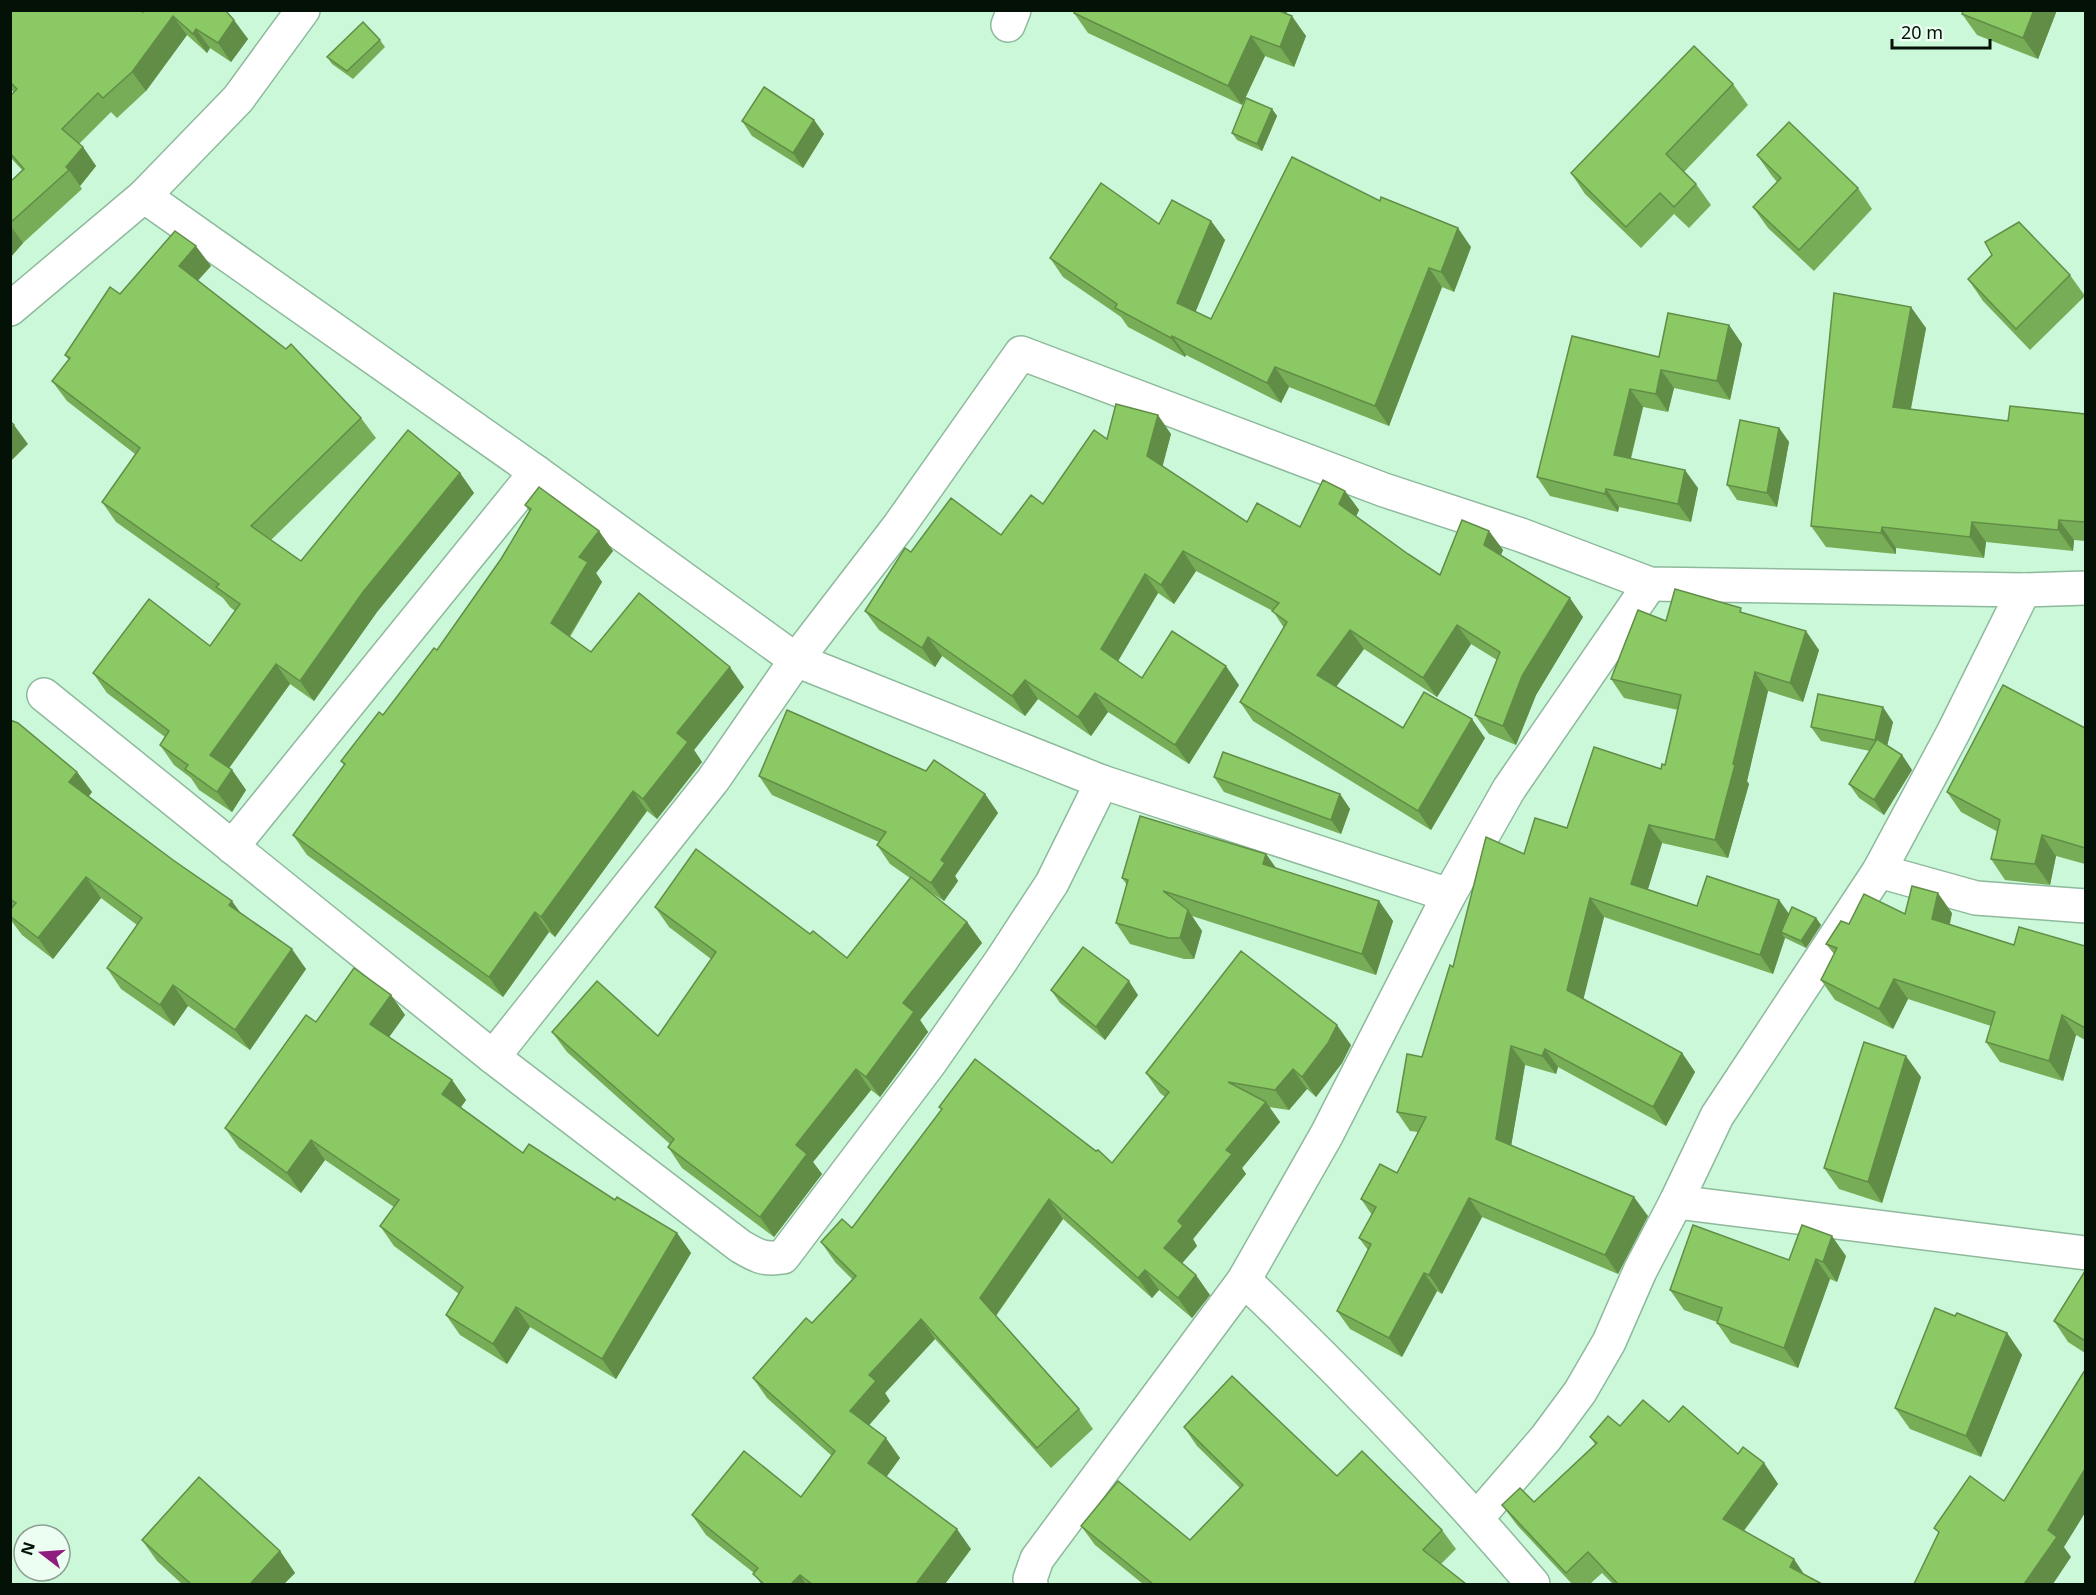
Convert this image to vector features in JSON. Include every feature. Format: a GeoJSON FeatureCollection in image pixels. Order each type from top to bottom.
{"type":"FeatureCollection","features":[{"type":"Feature","properties":{"kind":"street"},"geometry":{"type":"LineString","coordinates":[[10,309],[144,196],[238,99],[303,10]]}},
{"type":"Feature","properties":{"kind":"street"},"geometry":{"type":"LineString","coordinates":[[144,196],[536,472],[796,660],[1102,782],[1449,895]]}},
{"type":"Feature","properties":{"kind":"street"},"geometry":{"type":"LineString","coordinates":[[493,1057],[713,780],[796,660],[899,526],[1021,353],[1384,490],[1521,535],[1650,584],[2024,590],[2085,588]]}},
{"type":"Feature","properties":{"kind":"street"},"geometry":{"type":"LineString","coordinates":[[232,847],[536,472]]}},
{"type":"Feature","properties":{"kind":"street"},"geometry":{"type":"LineString","coordinates":[[1031,1584],[1030,1579],[1037,1558],[1244,1280],[1327,1134],[1449,895],[1509,789],[1650,584]]}},
{"type":"Feature","properties":{"kind":"street"},"geometry":{"type":"LineString","coordinates":[[1477,1518],[1546,1438],[1580,1392],[1609,1342],[1640,1271],[1717,1116],[1878,871],[1953,732],[2024,590]]}},
{"type":"Feature","properties":{"kind":"street"},"geometry":{"type":"LineString","coordinates":[[44,695],[493,1057],[740,1246],[758,1257],[783,1257],[929,1064],[1052,883],[1102,782]]}},
{"type":"Feature","properties":{"kind":"street"},"geometry":{"type":"LineString","coordinates":[[1878,871],[1976,898],[2085,906]]}},
{"type":"Feature","properties":{"kind":"street"},"geometry":{"type":"LineString","coordinates":[[1676,1202],[2085,1253]]}},
{"type":"Feature","properties":{"kind":"street"},"geometry":{"type":"LineString","coordinates":[[1244,1280],[1306,1338],[1477,1518],[1533,1584]]}},
{"type":"Feature","properties":{"kind":"building"},"geometry":{"type":"Polygon","coordinates":[[[10,10],[142,10],[143,12],[144,10],[225,10],[234,20],[218,43],[196,29],[193,34],[173,16],[132,72],[103,98],[98,93],[62,129],[83,147],[66,167],[69,170],[10,223],[10,182],[24,169],[10,153],[10,96],[17,89],[10,82],[10,10]]]}},
{"type":"Feature","properties":{"kind":"building"},"geometry":{"type":"Polygon","coordinates":[[[1075,10],[1277,10],[1292,16],[1280,47],[1251,36],[1228,86],[1074,13],[1075,10]]]}},
{"type":"Feature","properties":{"kind":"building"},"geometry":{"type":"Polygon","coordinates":[[[1963,10],[2034,10],[2023,38],[1962,14],[1963,10]]]}},
{"type":"Feature","properties":{"kind":"building"},"geometry":{"type":"Polygon","coordinates":[[[363,22],[380,40],[347,71],[327,57],[363,22]]]}},
{"type":"Feature","properties":{"kind":"building"},"geometry":{"type":"Polygon","coordinates":[[[1694,46],[1733,84],[1666,154],[1696,184],[1674,207],[1660,193],[1626,227],[1571,173],[1694,46]]]}},
{"type":"Feature","properties":{"kind":"building"},"geometry":{"type":"Polygon","coordinates":[[[764,87],[814,120],[793,153],[742,121],[764,87]]]}},
{"type":"Feature","properties":{"kind":"building"},"geometry":{"type":"Polygon","coordinates":[[[1246,98],[1272,109],[1257,144],[1232,133],[1246,98]]]}},
{"type":"Feature","properties":{"kind":"building"},"geometry":{"type":"Polygon","coordinates":[[[1789,122],[1858,188],[1799,250],[1753,207],[1781,178],[1757,155],[1789,122]]]}},
{"type":"Feature","properties":{"kind":"building"},"geometry":{"type":"Polygon","coordinates":[[[1292,157],[1380,201],[1381,197],[1458,228],[1441,272],[1429,268],[1375,406],[1275,367],[1267,383],[1172,336],[1171,338],[1115,308],[1117,304],[1050,258],[1101,183],[1159,224],[1172,200],[1211,221],[1177,303],[1211,319],[1292,157]]]}},
{"type":"Feature","properties":{"kind":"building"},"geometry":{"type":"Polygon","coordinates":[[[2019,222],[2070,275],[2016,329],[1968,279],[1992,255],[1985,242],[2019,222]]]}},
{"type":"Feature","properties":{"kind":"building"},"geometry":{"type":"Polygon","coordinates":[[[175,231],[196,246],[179,266],[286,349],[291,344],[361,418],[251,526],[301,561],[408,430],[460,473],[363,592],[300,681],[276,664],[210,755],[232,770],[217,792],[185,769],[188,765],[160,745],[169,731],[93,673],[149,599],[210,646],[240,604],[216,587],[219,584],[102,502],[140,448],[52,381],[70,358],[65,355],[110,287],[120,294],[175,231]]]}},
{"type":"Feature","properties":{"kind":"building"},"geometry":{"type":"Polygon","coordinates":[[[1834,293],[1911,307],[1893,407],[2008,421],[2010,406],[2085,414],[2085,522],[2059,520],[2058,530],[1972,522],[1970,537],[1882,527],[1881,533],[1811,526],[1834,293]]]}},
{"type":"Feature","properties":{"kind":"building"},"geometry":{"type":"Polygon","coordinates":[[[1668,313],[1729,325],[1717,381],[1661,370],[1656,394],[1630,389],[1614,455],[1685,470],[1678,504],[1606,489],[1605,494],[1537,477],[1572,336],[1659,357],[1668,313]]]}},
{"type":"Feature","properties":{"kind":"building"},"geometry":{"type":"Polygon","coordinates":[[[1116,404],[1158,415],[1147,456],[1247,522],[1257,503],[1300,527],[1323,480],[1345,491],[1339,504],[1440,575],[1462,520],[1489,531],[1484,545],[1570,598],[1522,676],[1503,726],[1475,715],[1500,652],[1457,625],[1423,678],[1350,630],[1317,675],[1403,728],[1424,692],[1472,719],[1418,811],[1240,702],[1287,622],[1272,611],[1279,603],[1183,551],[1161,585],[1145,574],[1101,649],[1142,678],[1172,631],[1226,666],[1175,745],[1095,693],[1078,717],[1025,680],[1012,696],[928,637],[922,648],[865,611],[905,548],[911,552],[951,498],[1001,535],[1031,495],[1043,504],[1094,430],[1107,439],[1116,404]]]}},
{"type":"Feature","properties":{"kind":"building"},"geometry":{"type":"Polygon","coordinates":[[[1740,420],[1779,428],[1767,493],[1727,485],[1740,420]]]}},
{"type":"Feature","properties":{"kind":"building"},"geometry":{"type":"Polygon","coordinates":[[[539,487],[599,531],[579,557],[588,562],[551,623],[591,652],[639,593],[730,667],[677,733],[688,742],[643,799],[633,791],[541,917],[535,912],[489,977],[293,835],[345,764],[341,761],[379,712],[383,715],[434,648],[437,650],[501,559],[531,509],[525,505],[539,487]]]}},
{"type":"Feature","properties":{"kind":"building"},"geometry":{"type":"Polygon","coordinates":[[[1675,589],[1741,608],[1740,612],[1806,631],[1790,683],[1755,672],[1733,764],[1735,765],[1715,840],[1649,825],[1631,884],[1697,906],[1707,876],[1779,900],[1760,955],[1590,898],[1567,990],[1682,1053],[1653,1107],[1545,1049],[1542,1056],[1511,1046],[1496,1139],[1634,1197],[1605,1255],[1469,1198],[1429,1275],[1424,1273],[1389,1338],[1337,1311],[1371,1244],[1359,1238],[1376,1207],[1361,1199],[1380,1164],[1397,1173],[1426,1117],[1397,1112],[1407,1054],[1422,1057],[1450,965],[1453,967],[1486,837],[1524,854],[1535,818],[1567,828],[1594,747],[1661,769],[1662,764],[1665,765],[1681,695],[1611,679],[1638,610],[1666,621],[1675,589]]]}},
{"type":"Feature","properties":{"kind":"building"},"geometry":{"type":"Polygon","coordinates":[[[2003,685],[2085,728],[2085,848],[2042,835],[2035,864],[1991,859],[2000,820],[1947,792],[2003,685]]]}},
{"type":"Feature","properties":{"kind":"building"},"geometry":{"type":"Polygon","coordinates":[[[1818,694],[1883,707],[1875,740],[1811,727],[1818,694]]]}},
{"type":"Feature","properties":{"kind":"building"},"geometry":{"type":"Polygon","coordinates":[[[787,710],[926,771],[934,760],[985,794],[941,860],[945,863],[931,883],[877,845],[886,832],[759,776],[787,710]]]}},
{"type":"Feature","properties":{"kind":"building"},"geometry":{"type":"Polygon","coordinates":[[[10,720],[18,723],[77,772],[69,782],[232,901],[229,905],[292,949],[235,1030],[173,985],[160,1005],[107,968],[142,918],[86,877],[38,938],[10,916],[10,910],[16,903],[10,899],[10,720]]]}},
{"type":"Feature","properties":{"kind":"building"},"geometry":{"type":"Polygon","coordinates":[[[1877,739],[1902,755],[1874,800],[1849,784],[1877,739]]]}},
{"type":"Feature","properties":{"kind":"building"},"geometry":{"type":"Polygon","coordinates":[[[1223,752],[1340,794],[1331,820],[1214,777],[1223,752]]]}},
{"type":"Feature","properties":{"kind":"building"},"geometry":{"type":"Polygon","coordinates":[[[1140,816],[1266,854],[1263,864],[1379,901],[1362,954],[1163,891],[1188,910],[1180,938],[1169,938],[1116,923],[1128,880],[1122,878],[1140,816]]]}},
{"type":"Feature","properties":{"kind":"building"},"geometry":{"type":"Polygon","coordinates":[[[696,849],[810,934],[813,931],[847,958],[911,877],[967,922],[903,1003],[914,1012],[866,1077],[856,1069],[796,1145],[807,1154],[760,1217],[668,1147],[674,1139],[552,1032],[597,981],[658,1036],[716,952],[655,907],[696,849]]]}},
{"type":"Feature","properties":{"kind":"building"},"geometry":{"type":"Polygon","coordinates":[[[1912,886],[1938,893],[1932,919],[2014,945],[2019,927],[2085,946],[2085,1028],[2062,1015],[2049,1061],[1986,1042],[1995,1012],[1894,979],[1879,1009],[1821,980],[1837,948],[1826,944],[1841,921],[1849,924],[1864,894],[1905,914],[1912,886]]]}},
{"type":"Feature","properties":{"kind":"building"},"geometry":{"type":"Polygon","coordinates":[[[1792,907],[1816,918],[1801,941],[1781,932],[1792,907]]]}},
{"type":"Feature","properties":{"kind":"building"},"geometry":{"type":"Polygon","coordinates":[[[1083,947],[1129,981],[1096,1027],[1051,990],[1083,947]]]}},
{"type":"Feature","properties":{"kind":"building"},"geometry":{"type":"Polygon","coordinates":[[[1241,951],[1337,1025],[1328,1043],[1302,1077],[1293,1069],[1275,1090],[1228,1082],[1266,1102],[1226,1150],[1232,1154],[1178,1221],[1183,1226],[1164,1248],[1196,1275],[1178,1298],[1145,1270],[1138,1278],[1049,1199],[980,1298],[1079,1409],[1037,1448],[921,1319],[869,1375],[876,1381],[850,1411],[886,1438],[868,1463],[957,1529],[916,1584],[812,1584],[800,1575],[791,1584],[764,1584],[753,1574],[758,1568],[692,1515],[744,1451],[801,1497],[835,1451],[753,1378],[806,1318],[812,1323],[856,1276],[821,1242],[842,1219],[852,1228],[942,1109],[939,1107],[975,1059],[1096,1151],[1098,1150],[1112,1163],[1169,1092],[1146,1073],[1241,951]]]}},
{"type":"Feature","properties":{"kind":"building"},"geometry":{"type":"Polygon","coordinates":[[[354,968],[391,995],[370,1024],[452,1080],[442,1094],[523,1153],[529,1144],[615,1200],[617,1197],[677,1233],[602,1359],[516,1307],[493,1344],[446,1315],[463,1287],[380,1226],[399,1200],[311,1140],[287,1173],[225,1128],[306,1015],[316,1022],[354,968]]]}},
{"type":"Feature","properties":{"kind":"building"},"geometry":{"type":"Polygon","coordinates":[[[1864,1042],[1906,1056],[1868,1182],[1824,1168],[1864,1042]]]}},
{"type":"Feature","properties":{"kind":"building"},"geometry":{"type":"Polygon","coordinates":[[[1693,1225],[1789,1260],[1802,1225],[1832,1236],[1823,1262],[1816,1259],[1784,1348],[1717,1323],[1722,1308],[1670,1290],[1693,1225]]]}},
{"type":"Feature","properties":{"kind":"building"},"geometry":{"type":"Polygon","coordinates":[[[2085,1271],[2085,1341],[2054,1321],[2085,1271]]]}},
{"type":"Feature","properties":{"kind":"building"},"geometry":{"type":"Polygon","coordinates":[[[1935,1308],[1955,1316],[1957,1313],[2007,1333],[1966,1436],[1895,1408],[1935,1308]]]}},
{"type":"Feature","properties":{"kind":"building"},"geometry":{"type":"Polygon","coordinates":[[[2085,1370],[2085,1469],[2048,1530],[2057,1537],[2024,1584],[1914,1584],[1939,1532],[1934,1528],[1970,1476],[2004,1501],[2085,1370]]]}},
{"type":"Feature","properties":{"kind":"building"},"geometry":{"type":"Polygon","coordinates":[[[1232,1376],[1337,1476],[1362,1451],[1442,1530],[1423,1550],[1466,1584],[1153,1584],[1081,1526],[1118,1481],[1190,1540],[1243,1485],[1184,1427],[1232,1376]]]}},
{"type":"Feature","properties":{"kind":"building"},"geometry":{"type":"Polygon","coordinates":[[[1643,1400],[1669,1422],[1683,1406],[1738,1454],[1743,1447],[1764,1463],[1723,1519],[1794,1559],[1790,1567],[1822,1584],[1618,1584],[1588,1552],[1566,1573],[1502,1505],[1520,1488],[1534,1502],[1597,1443],[1590,1437],[1608,1416],[1620,1426],[1643,1400]]]}},
{"type":"Feature","properties":{"kind":"building"},"geometry":{"type":"Polygon","coordinates":[[[199,1477],[280,1551],[250,1584],[191,1584],[142,1540],[199,1477]]]}}]}
